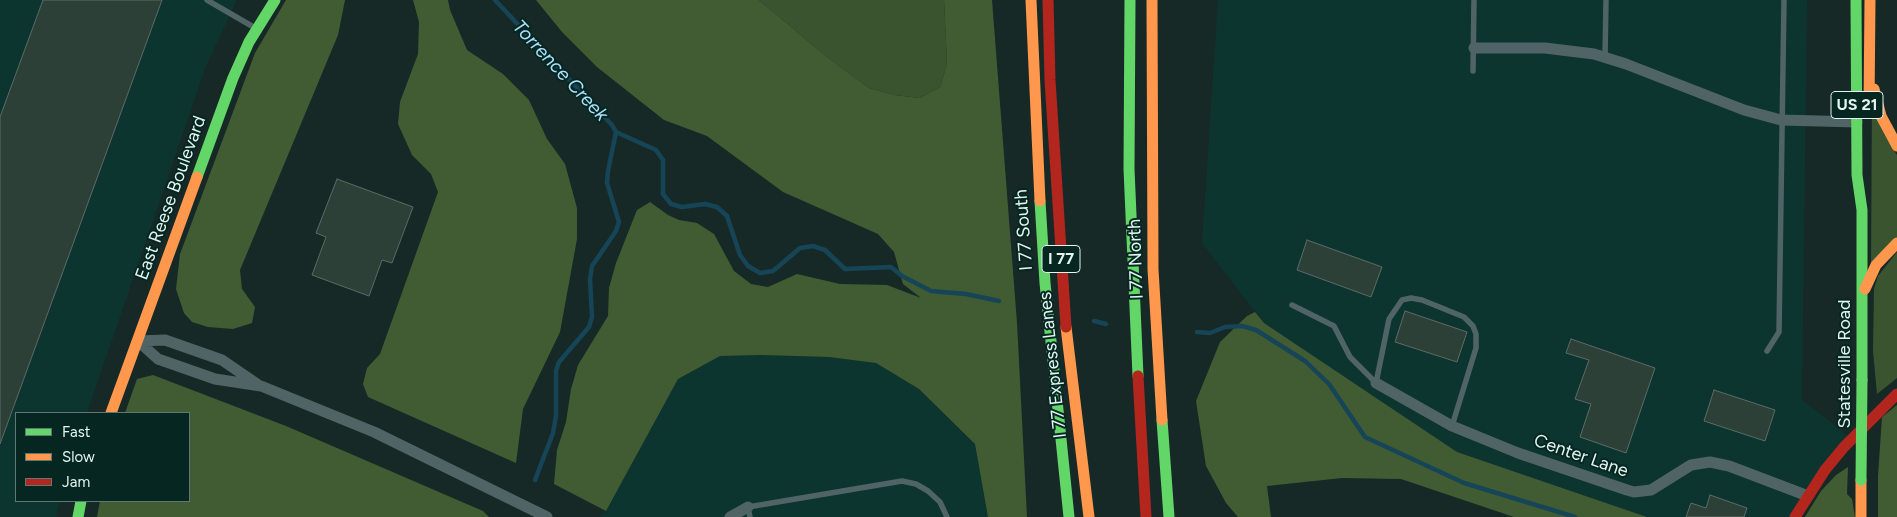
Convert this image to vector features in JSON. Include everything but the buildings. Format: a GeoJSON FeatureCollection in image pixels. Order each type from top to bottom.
{"type":"FeatureCollection","features":[{"type":"Feature","properties":{"kind":"main road","name":"East Reese Boulevard"},"geometry":{"type":"LineString","coordinates":[[111,412],[233,78],[257,28],[275,0]]}},
{"type":"Feature","properties":{"kind":"main road","name":"I 77 South"},"geometry":{"type":"LineString","coordinates":[[1031,0],[1034,99],[1044,282],[1069,517]]}},
{"type":"Feature","properties":{"kind":"main road","name":"I 77 Express Lanes"},"geometry":{"type":"LineString","coordinates":[[1048,0],[1051,98],[1062,281],[1071,381],[1089,517]]}},
{"type":"Feature","properties":{"kind":"main road"},"geometry":{"type":"LineString","coordinates":[[1130,0],[1129,169],[1132,270],[1146,517]]}},
{"type":"Feature","properties":{"kind":"main road","name":"I 77 North"},"geometry":{"type":"LineString","coordinates":[[1152,0],[1151,149],[1153,269],[1169,517]]}},
{"type":"Feature","properties":{"kind":"main road","name":"Statesville Road"},"geometry":{"type":"LineString","coordinates":[[1856,0],[1857,175],[1862,210],[1861,517]]}},
{"type":"Feature","properties":{"kind":"main road","name":"Statesville Road"},"geometry":{"type":"LineString","coordinates":[[1862,210],[1868,175],[1870,0]]}},
{"type":"Feature","properties":{"kind":"main road"},"geometry":{"type":"LineString","coordinates":[[1869,68],[1882,116],[1897,146]]}},
{"type":"Feature","properties":{"kind":"main road"},"geometry":{"type":"LineString","coordinates":[[1862,294],[1876,265],[1897,243]]}},
{"type":"Feature","properties":{"kind":"main road"},"geometry":{"type":"LineString","coordinates":[[1795,517],[1844,447],[1897,394]]}},
{"type":"Feature","properties":{"kind":"main road"},"geometry":{"type":"LineString","coordinates":[[78,517],[81,502]]}},
{"type":"Feature","properties":{"kind":"street"},"geometry":{"type":"LineString","coordinates":[[1474,48],[1545,48],[1605,58],[1744,110],[1781,120],[1857,122]]}},
{"type":"Feature","properties":{"kind":"street"},"geometry":{"type":"LineString","coordinates":[[138,341],[165,340],[222,360],[261,386],[374,432],[547,517]]}},
{"type":"Feature","properties":{"kind":"street"},"geometry":{"type":"LineString","coordinates":[[138,341],[158,360],[215,380],[261,386]]}},
{"type":"Feature","properties":{"kind":"street","name":"Center Lane"},"geometry":{"type":"LineString","coordinates":[[1376,383],[1452,426],[1518,453],[1634,492],[1651,490],[1691,465],[1710,462],[1729,466],[1808,496]]}},
{"type":"Feature","properties":{"kind":"street"},"geometry":{"type":"LineString","coordinates":[[730,517],[749,512]]}},
{"type":"Feature","properties":{"kind":"lane"},"geometry":{"type":"LineString","coordinates":[[207,0],[257,28]]}},
{"type":"Feature","properties":{"kind":"lane"},"geometry":{"type":"LineString","coordinates":[[1474,0],[1474,71]]}},
{"type":"Feature","properties":{"kind":"lane"},"geometry":{"type":"LineString","coordinates":[[1605,58],[1606,0]]}},
{"type":"Feature","properties":{"kind":"lane"},"geometry":{"type":"LineString","coordinates":[[1768,351],[1779,332],[1784,0]]}},
{"type":"Feature","properties":{"kind":"lane"},"geometry":{"type":"LineString","coordinates":[[1376,383],[1389,319],[1396,306],[1402,300],[1411,298],[1422,300],[1464,317],[1473,326],[1476,334],[1476,348],[1452,426]]}},
{"type":"Feature","properties":{"kind":"lane"},"geometry":{"type":"LineString","coordinates":[[1292,305],[1334,326],[1350,357],[1376,383]]}},
{"type":"Feature","properties":{"kind":"lane"},"geometry":{"type":"LineString","coordinates":[[749,512],[902,481],[916,484],[928,491],[940,502],[947,517]]}},
{"type":"Feature","properties":{"kind":"shaded area"},"geometry":{"type":"Polygon","coordinates":[[[0,0],[237,0],[206,66],[87,412],[15,412],[15,502],[60,502],[56,517],[0,517],[0,0]]]}},
{"type":"Feature","properties":{"kind":"shaded area"},"geometry":{"type":"Polygon","coordinates":[[[759,0],[944,0],[947,64],[940,87],[920,98],[894,95],[869,88],[827,57],[759,0]]]}},
{"type":"Feature","properties":{"kind":"shaded area"},"geometry":{"type":"Polygon","coordinates":[[[1218,0],[1807,0],[1802,400],[1852,439],[1795,517],[1647,517],[1457,452],[1264,323],[1202,243],[1218,0]]]}},
{"type":"Feature","properties":{"kind":"shaded area"},"geometry":{"type":"Polygon","coordinates":[[[1872,96],[1891,146],[1897,155],[1897,238],[1871,267],[1872,96]]]}},
{"type":"Feature","properties":{"kind":"shaded area"},"geometry":{"type":"Polygon","coordinates":[[[1897,252],[1897,378],[1877,394],[1873,351],[1874,289],[1878,276],[1897,252]]]}},
{"type":"Feature","properties":{"kind":"shaded area"},"geometry":{"type":"Polygon","coordinates":[[[720,356],[829,357],[876,363],[919,389],[975,444],[988,517],[600,517],[606,511],[678,379],[720,356]]]}},
{"type":"Feature","properties":{"kind":"green space"},"geometry":{"type":"Polygon","coordinates":[[[286,0],[345,0],[338,35],[240,270],[242,289],[255,307],[252,323],[233,329],[208,327],[192,322],[184,313],[176,289],[180,254],[255,53],[286,0]]]}},
{"type":"Feature","properties":{"kind":"green space"},"geometry":{"type":"Polygon","coordinates":[[[413,0],[448,0],[450,10],[467,50],[503,74],[529,100],[547,139],[565,164],[577,208],[577,239],[560,332],[523,409],[516,463],[368,397],[363,384],[367,368],[380,354],[438,192],[431,174],[412,155],[398,124],[400,102],[418,54],[419,22],[413,0]]]}},
{"type":"Feature","properties":{"kind":"green space"},"geometry":{"type":"Polygon","coordinates":[[[536,0],[759,0],[827,57],[869,88],[894,95],[920,98],[940,87],[947,64],[944,0],[992,0],[1017,323],[1027,517],[988,517],[975,444],[919,389],[876,363],[829,357],[720,356],[678,379],[606,511],[554,484],[557,450],[566,422],[571,389],[578,365],[608,316],[609,288],[616,263],[637,210],[650,202],[668,215],[679,220],[697,223],[714,234],[734,271],[751,284],[768,287],[797,274],[840,284],[887,285],[921,298],[903,284],[894,252],[878,234],[783,192],[707,136],[664,120],[597,67],[562,32],[536,0]]]}},
{"type":"Feature","properties":{"kind":"green space"},"geometry":{"type":"Polygon","coordinates":[[[1255,312],[1264,323],[1457,452],[1647,517],[1514,517],[1401,479],[1342,478],[1267,486],[1271,517],[1238,517],[1226,503],[1206,466],[1196,401],[1220,342],[1247,316],[1255,312]]]}},
{"type":"Feature","properties":{"kind":"green space"},"geometry":{"type":"Polygon","coordinates":[[[153,375],[286,426],[483,511],[489,517],[97,517],[100,502],[190,502],[190,412],[125,412],[137,379],[153,375]]]}},
{"type":"Feature","properties":{"kind":"green space"},"geometry":{"type":"Polygon","coordinates":[[[1897,405],[1897,517],[1878,517],[1878,476],[1882,417],[1897,405]]]}},
{"type":"Feature","properties":{"kind":"green space"},"geometry":{"type":"Polygon","coordinates":[[[1848,467],[1847,494],[1852,499],[1855,517],[1805,517],[1821,491],[1836,475],[1848,467]]]}},
{"type":"Feature","properties":{"kind":"waterway","name":"Torrence Creek"},"geometry":{"type":"LineString","coordinates":[[495,0],[612,125],[616,132],[607,183],[619,222],[616,231],[592,266],[590,279],[592,317],[589,327],[559,362],[556,371],[556,416],[553,433],[535,480]]}},
{"type":"Feature","properties":{"kind":"waterway"},"geometry":{"type":"LineString","coordinates":[[616,132],[656,150],[663,160],[663,194],[671,204],[682,207],[705,204],[717,207],[727,216],[740,255],[748,266],[760,273],[773,271],[800,248],[813,246],[825,250],[845,269],[891,267],[902,276],[931,291],[966,294],[999,301]]}},
{"type":"Feature","properties":{"kind":"waterway"},"geometry":{"type":"LineString","coordinates":[[1094,321],[1106,324]]}},
{"type":"Feature","properties":{"kind":"waterway"},"geometry":{"type":"LineString","coordinates":[[1197,332],[1210,333],[1225,327],[1242,326],[1256,330],[1305,361],[1329,384],[1365,437],[1464,483],[1575,517]]}},
{"type":"Feature","properties":{"kind":"traffic: fast"},"geometry":{"type":"LineString","coordinates":[[197,177],[233,78],[249,42],[275,0]]}},
{"type":"Feature","properties":{"kind":"traffic: fast"},"geometry":{"type":"LineString","coordinates":[[1130,0],[1129,169],[1138,376]]}},
{"type":"Feature","properties":{"kind":"traffic: fast"},"geometry":{"type":"LineString","coordinates":[[1856,0],[1857,175],[1862,210],[1862,380]]}},
{"type":"Feature","properties":{"kind":"traffic: fast"},"geometry":{"type":"LineString","coordinates":[[1040,201],[1045,283],[1069,517]]}},
{"type":"Feature","properties":{"kind":"traffic: fast"},"geometry":{"type":"LineString","coordinates":[[1861,480],[1862,380]]}},
{"type":"Feature","properties":{"kind":"traffic: fast"},"geometry":{"type":"LineString","coordinates":[[1162,420],[1169,517]]}},
{"type":"Feature","properties":{"kind":"traffic: fast"},"geometry":{"type":"LineString","coordinates":[[78,517],[81,502]]}},
{"type":"Feature","properties":{"kind":"traffic: slow"},"geometry":{"type":"LineString","coordinates":[[1031,0],[1040,201]]}},
{"type":"Feature","properties":{"kind":"traffic: slow"},"geometry":{"type":"LineString","coordinates":[[1152,0],[1153,269],[1162,420]]}},
{"type":"Feature","properties":{"kind":"traffic: slow"},"geometry":{"type":"LineString","coordinates":[[1869,108],[1870,0]]}},
{"type":"Feature","properties":{"kind":"traffic: slow"},"geometry":{"type":"LineString","coordinates":[[1874,89],[1881,116],[1897,146]]}},
{"type":"Feature","properties":{"kind":"traffic: slow"},"geometry":{"type":"LineString","coordinates":[[111,412],[197,177]]}},
{"type":"Feature","properties":{"kind":"traffic: slow"},"geometry":{"type":"LineString","coordinates":[[1865,289],[1876,265],[1897,243]]}},
{"type":"Feature","properties":{"kind":"traffic: slow"},"geometry":{"type":"LineString","coordinates":[[1066,327],[1089,517]]}},
{"type":"Feature","properties":{"kind":"traffic: slow"},"geometry":{"type":"LineString","coordinates":[[1861,480],[1861,517]]}},
{"type":"Feature","properties":{"kind":"traffic: jam"},"geometry":{"type":"LineString","coordinates":[[1048,0],[1050,80],[1066,327]]}},
{"type":"Feature","properties":{"kind":"traffic: jam"},"geometry":{"type":"LineString","coordinates":[[1138,376],[1146,517]]}},
{"type":"Feature","properties":{"kind":"traffic: jam"},"geometry":{"type":"LineString","coordinates":[[1795,517],[1825,470],[1844,447],[1897,394]]}}]}
